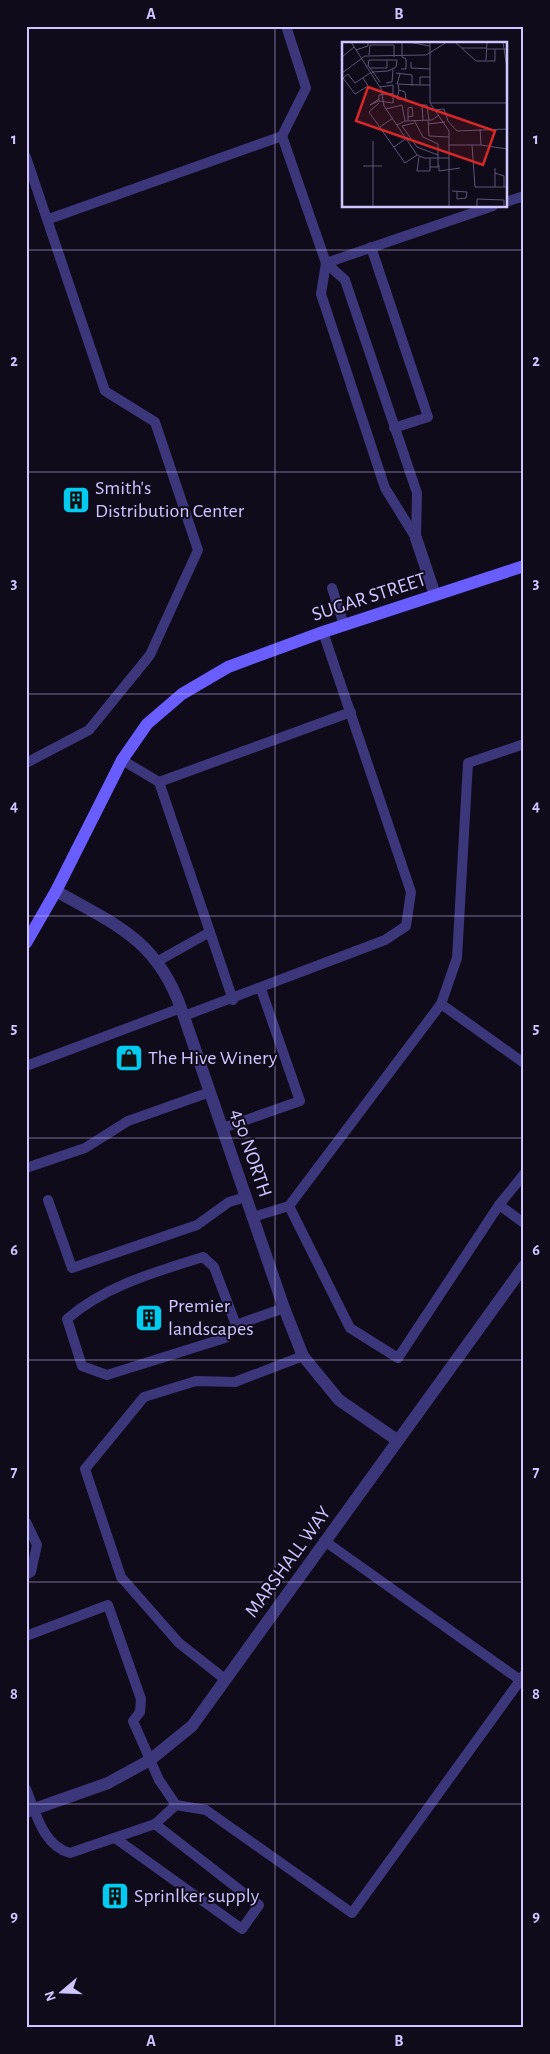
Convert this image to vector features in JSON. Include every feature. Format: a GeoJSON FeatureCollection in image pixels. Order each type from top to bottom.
{"type":"FeatureCollection","features":[{"type":"Feature","properties":{"kind":"street"},"geometry":{"type":"LineString","coordinates":[[416,538],[435,595]]}},
{"type":"Feature","properties":{"kind":"street","name":"SUGAR STREET"},"geometry":{"type":"LineString","coordinates":[[26,943],[56,891],[122,760],[147,724],[182,694],[228,667],[323,632],[524,566]]}},
{"type":"Feature","properties":{"kind":"street","name":"450 NORTH"},"geometry":{"type":"LineString","coordinates":[[56,891],[133,935],[158,961],[173,985],[284,1308],[303,1356],[339,1400],[397,1440]]}},
{"type":"Feature","properties":{"kind":"street","name":"MARSHALL WAY"},"geometry":{"type":"LineString","coordinates":[[30,1810],[108,1783],[150,1760],[192,1726],[524,1266]]}},
{"type":"Feature","properties":{"kind":"lane"},"geometry":{"type":"LineString","coordinates":[[49,219],[282,136],[306,88],[286,26]]}},
{"type":"Feature","properties":{"kind":"lane"},"geometry":{"type":"LineString","coordinates":[[282,136],[326,262],[345,280],[417,493],[416,538]]}},
{"type":"Feature","properties":{"kind":"lane"},"geometry":{"type":"LineString","coordinates":[[26,157],[49,219],[104,391],[155,422],[198,550],[150,655],[144,663],[89,730],[26,763]]}},
{"type":"Feature","properties":{"kind":"lane"},"geometry":{"type":"LineString","coordinates":[[508,201],[524,196]]}},
{"type":"Feature","properties":{"kind":"lane"},"geometry":{"type":"LineString","coordinates":[[326,262],[487,208]]}},
{"type":"Feature","properties":{"kind":"lane"},"geometry":{"type":"LineString","coordinates":[[371,247],[428,416],[394,428]]}},
{"type":"Feature","properties":{"kind":"lane"},"geometry":{"type":"LineString","coordinates":[[326,262],[321,294],[385,488],[416,538]]}},
{"type":"Feature","properties":{"kind":"lane"},"geometry":{"type":"LineString","coordinates":[[332,588],[344,625]]}},
{"type":"Feature","properties":{"kind":"lane"},"geometry":{"type":"LineString","coordinates":[[26,1066],[183,1012],[233,1000],[385,940],[406,926],[411,892],[323,632]]}},
{"type":"Feature","properties":{"kind":"lane"},"geometry":{"type":"LineString","coordinates":[[158,782],[351,712]]}},
{"type":"Feature","properties":{"kind":"lane"},"geometry":{"type":"LineString","coordinates":[[253,1217],[289,1206],[442,1004],[457,958],[468,763],[524,744]]}},
{"type":"Feature","properties":{"kind":"lane"},"geometry":{"type":"LineString","coordinates":[[122,760],[158,782],[233,1000]]}},
{"type":"Feature","properties":{"kind":"lane"},"geometry":{"type":"LineString","coordinates":[[158,961],[210,932]]}},
{"type":"Feature","properties":{"kind":"lane"},"geometry":{"type":"LineString","coordinates":[[222,1128],[300,1101],[261,989]]}},
{"type":"Feature","properties":{"kind":"lane"},"geometry":{"type":"LineString","coordinates":[[442,1004],[524,1063]]}},
{"type":"Feature","properties":{"kind":"lane"},"geometry":{"type":"LineString","coordinates":[[26,1168],[85,1148],[128,1120],[210,1092]]}},
{"type":"Feature","properties":{"kind":"lane"},"geometry":{"type":"LineString","coordinates":[[289,1206],[350,1328],[398,1358],[499,1205],[524,1174]]}},
{"type":"Feature","properties":{"kind":"lane"},"geometry":{"type":"LineString","coordinates":[[48,1200],[72,1268],[197,1225],[229,1202],[246,1197]]}},
{"type":"Feature","properties":{"kind":"lane"},"geometry":{"type":"LineString","coordinates":[[499,1205],[524,1223]]}},
{"type":"Feature","properties":{"kind":"lane"},"geometry":{"type":"LineString","coordinates":[[236,1325],[214,1267],[203,1257],[134,1278],[119,1288],[84,1304],[67,1319],[82,1366],[107,1376],[225,1338],[236,1325],[284,1308]]}},
{"type":"Feature","properties":{"kind":"lane"},"geometry":{"type":"LineString","coordinates":[[226,1680],[179,1643],[122,1577],[85,1469],[144,1397],[196,1381],[235,1382],[303,1356]]}},
{"type":"Feature","properties":{"kind":"lane"},"geometry":{"type":"LineString","coordinates":[[26,1522],[37,1545],[31,1572],[26,1575]]}},
{"type":"Feature","properties":{"kind":"lane"},"geometry":{"type":"LineString","coordinates":[[176,1805],[206,1810],[352,1913],[522,1677],[326,1542]]}},
{"type":"Feature","properties":{"kind":"lane"},"geometry":{"type":"LineString","coordinates":[[26,1636],[108,1605],[141,1699],[140,1712],[133,1721],[150,1760],[176,1805]]}},
{"type":"Feature","properties":{"kind":"lane"},"geometry":{"type":"LineString","coordinates":[[26,1789],[30,1810],[43,1831],[59,1850],[70,1853],[156,1824],[176,1805]]}},
{"type":"Feature","properties":{"kind":"lane"},"geometry":{"type":"LineString","coordinates":[[115,1838],[242,1929],[259,1905],[156,1824]]}},
{"type":"Feature","properties":{"kind":"place","name":"Smith's Distribution Center"},"geometry":{"type":"Point","coordinates":[76,500]}},
{"type":"Feature","properties":{"kind":"place","name":"The Hive Winery"},"geometry":{"type":"Point","coordinates":[129,1058]}},
{"type":"Feature","properties":{"kind":"place","name":"Premier landscapes"},"geometry":{"type":"Point","coordinates":[149,1318]}},
{"type":"Feature","properties":{"kind":"place","name":"Sprinlker supply"},"geometry":{"type":"Point","coordinates":[115,1896]}}]}
